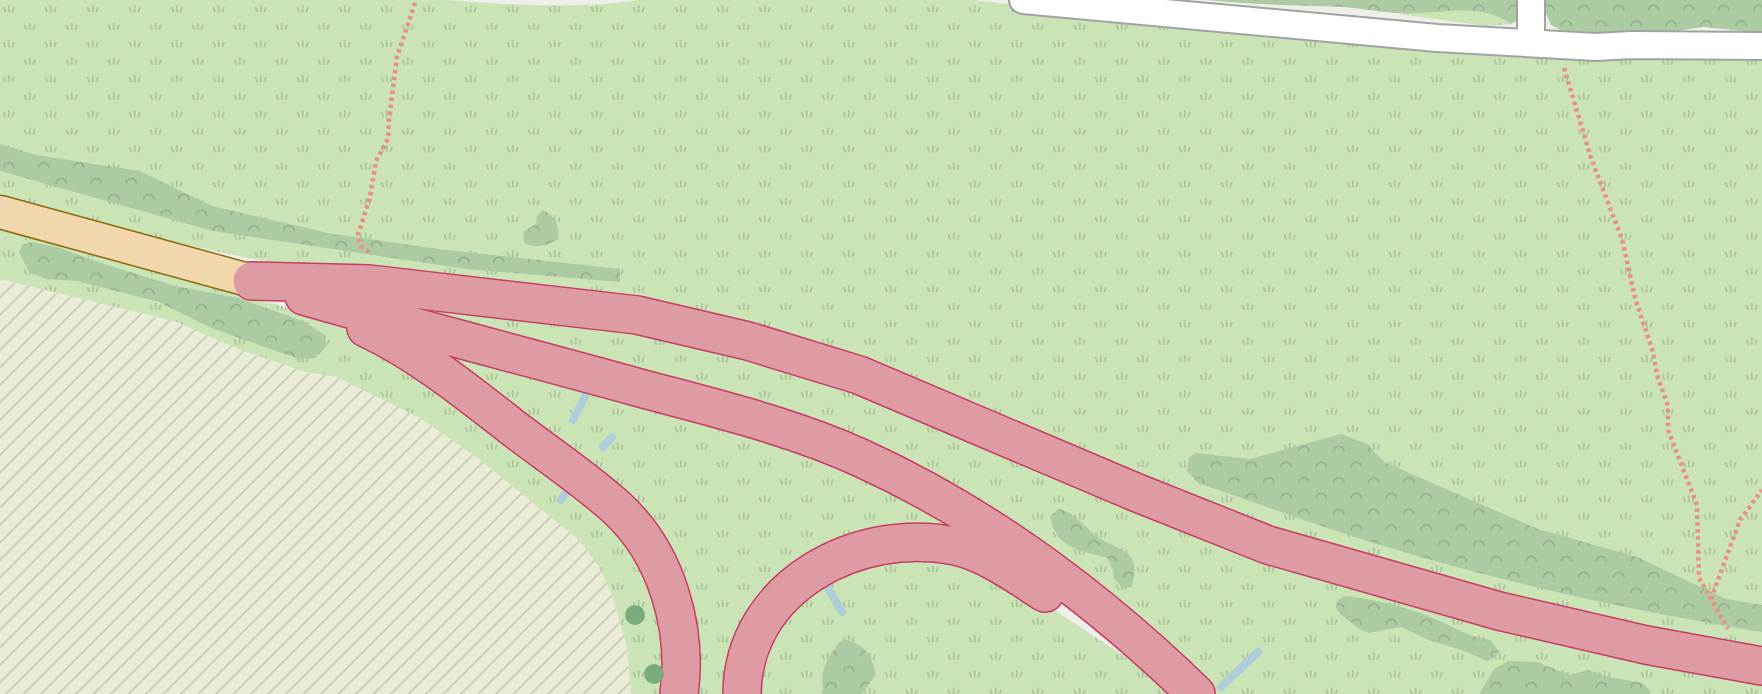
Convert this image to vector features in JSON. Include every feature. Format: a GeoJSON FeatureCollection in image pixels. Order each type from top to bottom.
{"type":"FeatureCollection","features":[{"type":"Feature","properties":{"kind":"highway"},"geometry":{"type":"LineString","coordinates":[[252,281],[369,284],[637,315],[748,341],[859,375],[1135,492],[1268,545],[1499,611],[1646,645],[1752,664]]}},
{"type":"Feature","properties":{"kind":"highway"},"geometry":{"type":"LineString","coordinates":[[252,281],[734,413],[860,458],[940,499],[1018,546],[1136,637],[1196,694]]}},
{"type":"Feature","properties":{"kind":"highway"},"geometry":{"type":"LineString","coordinates":[[252,281],[344,317],[392,340],[568,468],[619,510],[639,534],[669,588],[680,639],[679,694]]}},
{"type":"Feature","properties":{"kind":"highway"},"geometry":{"type":"LineString","coordinates":[[742,694],[752,643],[776,604],[811,571],[830,560],[877,544],[900,541],[948,545],[983,555],[1056,600],[1136,637]]}},
{"type":"Feature","properties":{"kind":"main road"},"geometry":{"type":"LineString","coordinates":[[0,212],[252,281]]}},
{"type":"Feature","properties":{"kind":"lane"},"geometry":{"type":"LineString","coordinates":[[1023,0],[1437,38],[1596,47],[1762,46]]}},
{"type":"Feature","properties":{"kind":"lane"},"geometry":{"type":"LineString","coordinates":[[1531,0],[1531,43]]}},
{"type":"Feature","properties":{"kind":"path"},"geometry":{"type":"LineString","coordinates":[[369,284],[369,253],[360,246],[358,235],[370,197],[376,161],[388,139],[397,57],[416,0]]}},
{"type":"Feature","properties":{"kind":"path"},"geometry":{"type":"LineString","coordinates":[[1558,44],[1591,158],[1622,239],[1635,298],[1668,406],[1668,430],[1697,505],[1699,578],[1752,664]]}},
{"type":"Feature","properties":{"kind":"path"},"geometry":{"type":"LineString","coordinates":[[1711,600],[1740,520],[1762,490]]}},
{"type":"Feature","properties":{"kind":"green space"},"geometry":{"type":"Polygon","coordinates":[[[0,0],[449,0],[569,5],[639,0],[974,0],[1063,11],[1762,52],[1762,657],[1367,564],[861,367],[243,257],[176,243],[0,194],[0,0]]]}},
{"type":"Feature","properties":{"kind":"green space"},"geometry":{"type":"Polygon","coordinates":[[[1208,0],[1529,0],[1527,14],[1511,24],[1498,17],[1470,11],[1396,13],[1343,7],[1208,0]]]}},
{"type":"Feature","properties":{"kind":"green space"},"geometry":{"type":"Polygon","coordinates":[[[1540,0],[1762,0],[1762,33],[1703,27],[1656,34],[1562,31],[1551,25],[1540,0]]]}},
{"type":"Feature","properties":{"kind":"green space"},"geometry":{"type":"Polygon","coordinates":[[[1459,9],[1500,15],[1511,24],[1486,26],[1398,14],[1459,9]]]}},
{"type":"Feature","properties":{"kind":"green space"},"geometry":{"type":"Polygon","coordinates":[[[0,144],[36,155],[140,171],[212,206],[328,233],[439,249],[620,269],[620,282],[466,269],[213,231],[0,171],[0,144]]]}},
{"type":"Feature","properties":{"kind":"green space"},"geometry":{"type":"Polygon","coordinates":[[[543,210],[556,222],[558,239],[541,246],[532,246],[524,242],[523,232],[536,224],[537,216],[543,210]]]}},
{"type":"Feature","properties":{"kind":"green space"},"geometry":{"type":"Polygon","coordinates":[[[0,230],[318,316],[361,335],[612,516],[659,592],[669,694],[631,694],[627,647],[612,594],[598,565],[578,539],[475,456],[420,418],[334,376],[306,372],[241,350],[174,321],[0,279],[0,230]]]}},
{"type":"Feature","properties":{"kind":"green space"},"geometry":{"type":"Polygon","coordinates":[[[32,242],[57,247],[176,286],[239,298],[305,322],[326,336],[326,347],[315,358],[299,359],[211,328],[159,302],[77,281],[46,279],[29,272],[19,252],[23,244],[32,242]]]}},
{"type":"Feature","properties":{"kind":"green space"},"geometry":{"type":"Polygon","coordinates":[[[0,279],[174,321],[241,350],[306,372],[334,376],[420,418],[475,456],[578,539],[598,565],[612,594],[627,647],[631,694],[0,694],[0,279]]]}},
{"type":"Feature","properties":{"kind":"green space"},"geometry":{"type":"Polygon","coordinates":[[[438,304],[544,315],[748,350],[1132,501],[1762,676],[1762,694],[1215,694],[1160,641],[946,489],[434,319],[438,304]]]}},
{"type":"Feature","properties":{"kind":"green space"},"geometry":{"type":"Polygon","coordinates":[[[439,344],[798,446],[948,517],[942,531],[827,551],[732,694],[689,694],[677,584],[434,355],[439,344]]]}},
{"type":"Feature","properties":{"kind":"green space"},"geometry":{"type":"Polygon","coordinates":[[[1341,434],[1367,444],[1384,462],[1538,529],[1637,557],[1726,599],[1762,605],[1762,632],[1597,601],[1435,561],[1345,534],[1198,483],[1187,471],[1189,457],[1196,453],[1250,459],[1341,434]]]}},
{"type":"Feature","properties":{"kind":"green space"},"geometry":{"type":"Polygon","coordinates":[[[1059,509],[1072,515],[1098,537],[1123,550],[1132,559],[1132,587],[1123,588],[1114,579],[1107,558],[1079,550],[1064,542],[1053,527],[1050,516],[1059,509]]]}},
{"type":"Feature","properties":{"kind":"green space"},"geometry":{"type":"Polygon","coordinates":[[[927,551],[1010,581],[1136,664],[1169,694],[751,694],[761,645],[817,579],[927,551]]]}},
{"type":"Feature","properties":{"kind":"green space"},"geometry":{"type":"Polygon","coordinates":[[[1344,596],[1418,612],[1471,635],[1491,640],[1499,652],[1495,658],[1487,661],[1401,627],[1369,633],[1340,614],[1336,608],[1337,601],[1344,596]]]}},
{"type":"Feature","properties":{"kind":"green space"},"geometry":{"type":"Polygon","coordinates":[[[847,640],[867,652],[876,674],[862,694],[825,694],[822,680],[824,667],[839,642],[847,640]]]}},
{"type":"Feature","properties":{"kind":"green space"},"geometry":{"type":"Polygon","coordinates":[[[1509,661],[1537,662],[1570,675],[1588,670],[1642,683],[1650,690],[1650,694],[1479,694],[1495,668],[1509,661]]]}},
{"type":"Feature","properties":{"kind":"waterway"},"geometry":{"type":"LineString","coordinates":[[573,420],[588,391]]}},
{"type":"Feature","properties":{"kind":"waterway"},"geometry":{"type":"LineString","coordinates":[[603,447],[612,437]]}},
{"type":"Feature","properties":{"kind":"waterway"},"geometry":{"type":"LineString","coordinates":[[561,500],[569,489]]}},
{"type":"Feature","properties":{"kind":"waterway"},"geometry":{"type":"LineString","coordinates":[[822,578],[842,612]]}},
{"type":"Feature","properties":{"kind":"waterway"},"geometry":{"type":"LineString","coordinates":[[1221,687],[1258,652]]}}]}
